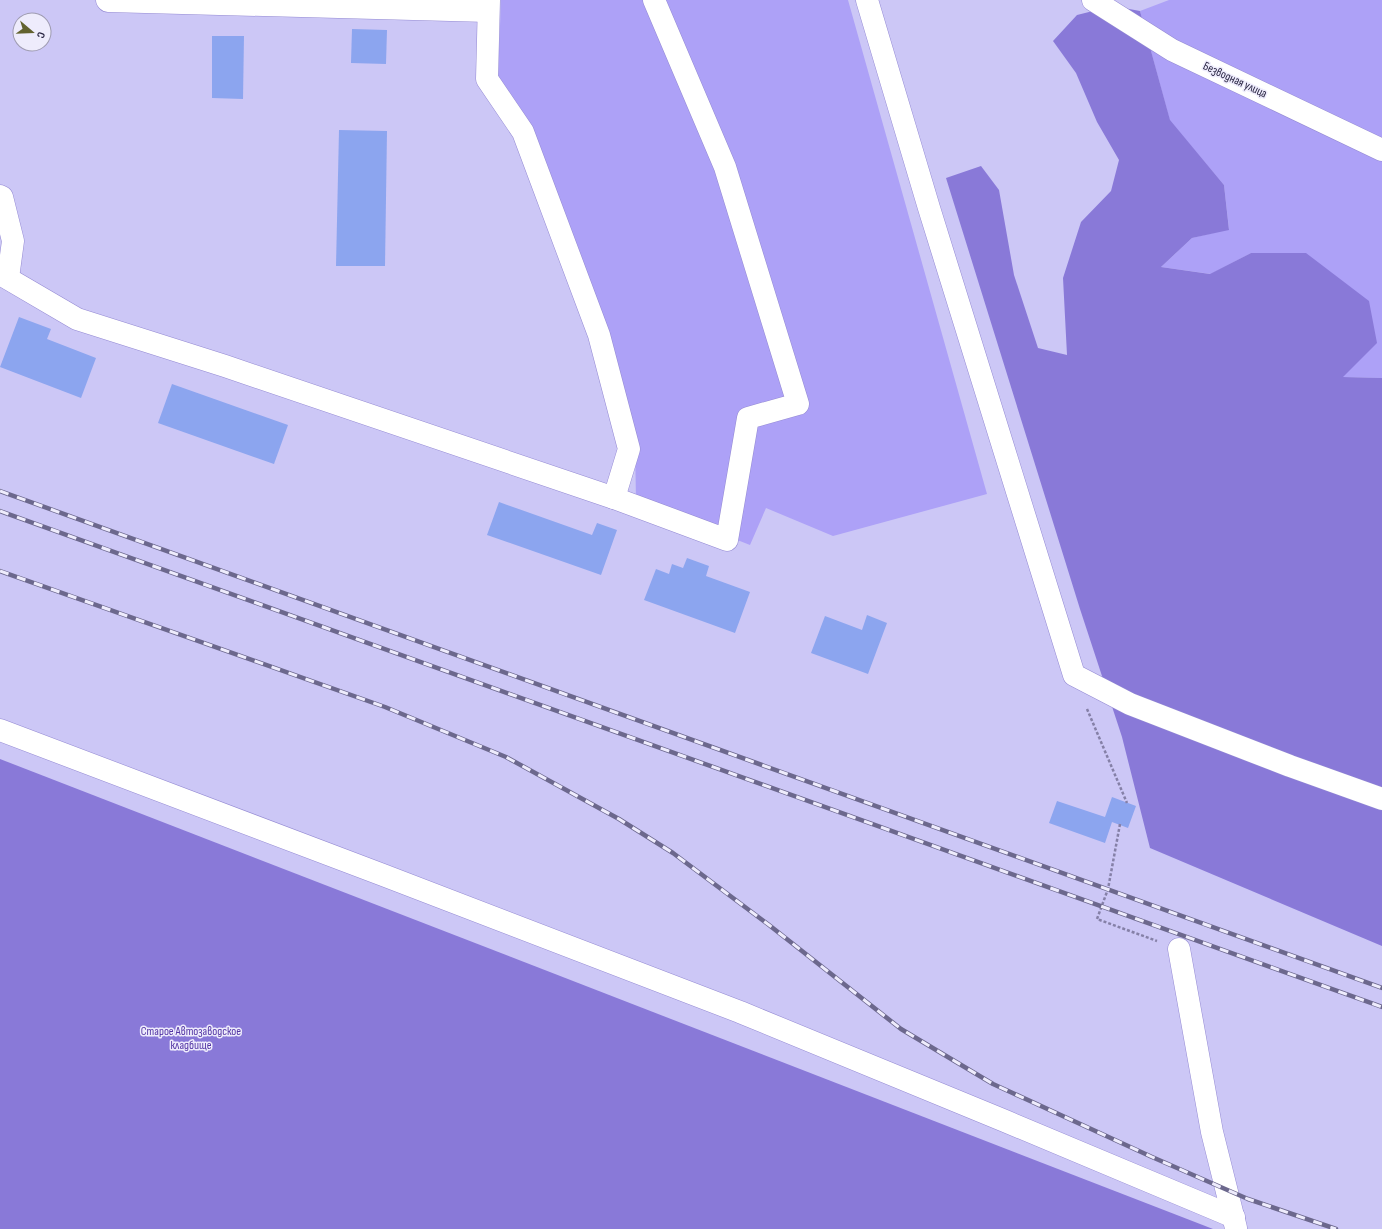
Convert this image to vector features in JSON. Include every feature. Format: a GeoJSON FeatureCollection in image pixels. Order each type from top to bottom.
{"type":"FeatureCollection","features":[{"type":"Feature","properties":{"kind":"street"},"geometry":{"type":"LineString","coordinates":[[107,0],[489,6],[487,80],[523,132],[599,334],[629,449],[614,498]]}},
{"type":"Feature","properties":{"kind":"street"},"geometry":{"type":"LineString","coordinates":[[0,196],[2,197],[13,241],[4,276],[77,319],[225,366],[614,498],[727,540],[748,418],[798,404],[725,167],[654,0]]}},
{"type":"Feature","properties":{"kind":"street"},"geometry":{"type":"LineString","coordinates":[[867,0],[931,216],[1074,675],[1130,704],[1290,766],[1382,799]]}},
{"type":"Feature","properties":{"kind":"street","name":"Безводная улица"},"geometry":{"type":"LineString","coordinates":[[1093,0],[1172,50],[1382,150]]}},
{"type":"Feature","properties":{"kind":"street"},"geometry":{"type":"LineString","coordinates":[[0,730],[383,874],[740,1012],[1006,1121],[1235,1223]]}},
{"type":"Feature","properties":{"kind":"street"},"geometry":{"type":"LineString","coordinates":[[1179,949],[1212,1132],[1235,1223]]}},
{"type":"Feature","properties":{"kind":"path"},"geometry":{"type":"LineString","coordinates":[[1074,675],[1080,694],[1127,803]]}},
{"type":"Feature","properties":{"kind":"path"},"geometry":{"type":"LineString","coordinates":[[1120,824],[1108,889],[1096,919],[1179,949]]}},
{"type":"Feature","properties":{"kind":"shaded area"},"geometry":{"type":"Polygon","coordinates":[[[501,0],[848,0],[987,494],[833,536],[766,508],[750,545],[636,500],[635,445],[498,77],[501,0]]]}},
{"type":"Feature","properties":{"kind":"shaded area"},"geometry":{"type":"Polygon","coordinates":[[[1169,0],[1382,0],[1382,378],[1343,377],[1251,253],[1211,274],[1161,267],[1192,238],[1229,229],[1224,185],[1170,121],[1140,11],[1169,0]]]}},
{"type":"Feature","properties":{"kind":"green space"},"geometry":{"type":"Polygon","coordinates":[[[1113,6],[1140,11],[1170,120],[1224,185],[1229,230],[1192,238],[1161,267],[1210,274],[1251,253],[1306,253],[1369,301],[1377,343],[1343,377],[1382,378],[1382,946],[1150,848],[1122,737],[1080,609],[946,178],[981,166],[999,190],[1014,275],[1038,348],[1067,355],[1063,278],[1081,222],[1111,191],[1119,160],[1097,122],[1076,73],[1053,41],[1077,15],[1113,6]]]}},
{"type":"Feature","properties":{"kind":"green space","name":"Старое Автозаводское кладбище"},"geometry":{"type":"Polygon","coordinates":[[[0,759],[1213,1229],[0,1229],[0,759]]]}},
{"type":"Feature","properties":{"kind":"building"},"geometry":{"type":"Polygon","coordinates":[[[352,29],[387,30],[386,64],[351,63],[352,29]]]}},
{"type":"Feature","properties":{"kind":"building"},"geometry":{"type":"Polygon","coordinates":[[[212,36],[244,36],[243,99],[212,98],[212,36]]]}},
{"type":"Feature","properties":{"kind":"building"},"geometry":{"type":"Polygon","coordinates":[[[339,130],[387,131],[385,266],[336,266],[339,130]]]}},
{"type":"Feature","properties":{"kind":"building"},"geometry":{"type":"Polygon","coordinates":[[[19,317],[51,329],[47,339],[96,358],[81,398],[0,367],[19,317]]]}},
{"type":"Feature","properties":{"kind":"building"},"geometry":{"type":"Polygon","coordinates":[[[172,384],[288,425],[274,464],[158,423],[172,384]]]}},
{"type":"Feature","properties":{"kind":"building"},"geometry":{"type":"Polygon","coordinates":[[[499,502],[592,535],[597,523],[617,530],[601,575],[487,535],[499,502]]]}},
{"type":"Feature","properties":{"kind":"building"},"geometry":{"type":"Polygon","coordinates":[[[687,558],[709,566],[706,576],[750,592],[735,633],[644,600],[656,569],[669,574],[672,564],[683,568],[687,558]]]}},
{"type":"Feature","properties":{"kind":"building"},"geometry":{"type":"Polygon","coordinates":[[[867,615],[887,623],[868,674],[811,653],[825,616],[862,630],[867,615]]]}},
{"type":"Feature","properties":{"kind":"building"},"geometry":{"type":"Polygon","coordinates":[[[1112,797],[1136,806],[1128,828],[1112,822],[1105,843],[1049,823],[1057,801],[1105,817],[1112,797]]]}},
{"type":"Feature","properties":{"kind":"railway"},"geometry":{"type":"LineString","coordinates":[[0,491],[1382,988]]}},
{"type":"Feature","properties":{"kind":"railway"},"geometry":{"type":"LineString","coordinates":[[0,511],[1382,1007]]}},
{"type":"Feature","properties":{"kind":"railway"},"geometry":{"type":"LineString","coordinates":[[0,571],[385,707],[506,757],[619,819],[673,853],[769,925],[901,1029],[993,1084],[1248,1199],[1336,1229]]}}]}
